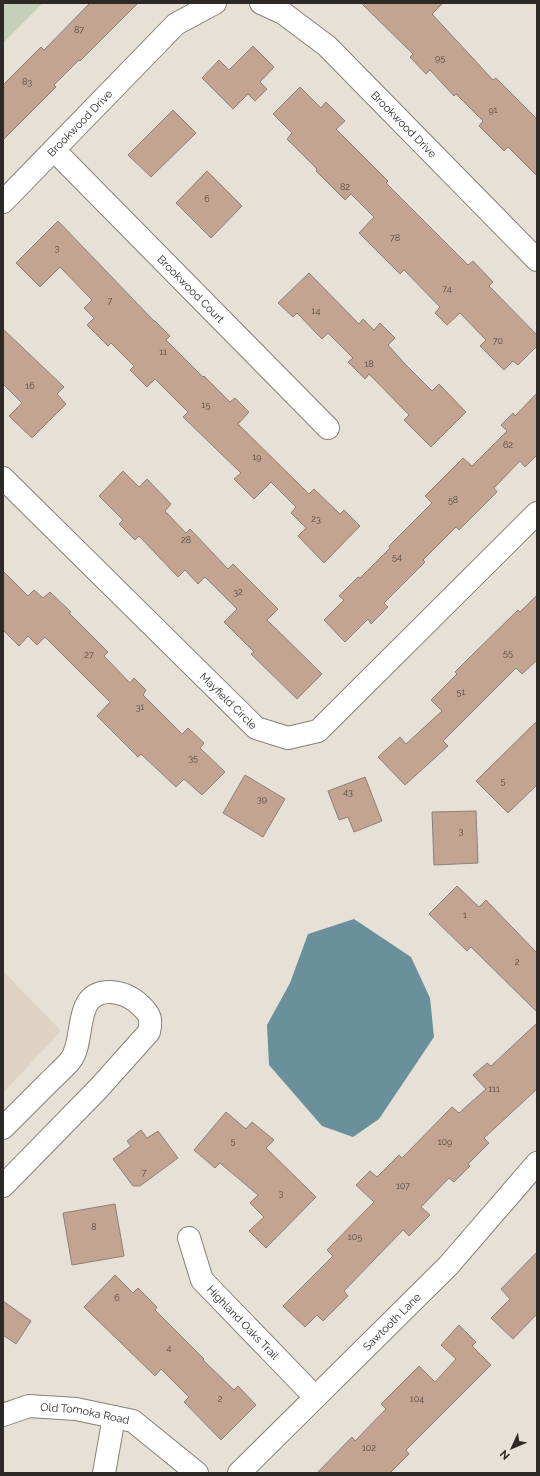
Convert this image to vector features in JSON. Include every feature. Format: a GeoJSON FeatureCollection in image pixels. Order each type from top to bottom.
{"type":"FeatureCollection","features":[{"type":"Feature","properties":{"kind":"street","name":"Brookwood Drive"},"geometry":{"type":"LineString","coordinates":[[3,202],[176,24],[215,3]]}},
{"type":"Feature","properties":{"kind":"street","name":"Brookwood Drive"},"geometry":{"type":"LineString","coordinates":[[261,3],[283,13],[327,46],[537,260]]}},
{"type":"Feature","properties":{"kind":"street","name":"Brookwood Court"},"geometry":{"type":"LineString","coordinates":[[54,150],[328,428]]}},
{"type":"Feature","properties":{"kind":"street","name":"Mayfield Circle"},"geometry":{"type":"LineString","coordinates":[[3,478],[256,728],[288,738],[318,731],[537,513]]}},
{"type":"Feature","properties":{"kind":"street"},"geometry":{"type":"LineString","coordinates":[[3,1128],[70,1061],[75,1054],[78,1044],[81,1017],[85,1007],[93,997],[105,992],[118,992],[133,998],[147,1012],[151,1022],[149,1032],[98,1089],[3,1186]]}},
{"type":"Feature","properties":{"kind":"street","name":"Sawtooth Lane"},"geometry":{"type":"LineString","coordinates":[[239,1473],[448,1266],[537,1163]]}},
{"type":"Feature","properties":{"kind":"street","name":"Highland Oaks Trail"},"geometry":{"type":"LineString","coordinates":[[189,1238],[202,1280],[316,1397]]}},
{"type":"Feature","properties":{"kind":"street","name":"Old Tomoka Road"},"geometry":{"type":"LineString","coordinates":[[3,1415],[29,1406],[76,1409],[133,1421],[197,1473]]}},
{"type":"Feature","properties":{"kind":"street"},"geometry":{"type":"LineString","coordinates":[[104,1473],[114,1417]]}},
{"type":"Feature","properties":{"kind":"shaded area"},"geometry":{"type":"Polygon","coordinates":[[[3,971],[61,1031],[3,1093],[3,971]]]}},
{"type":"Feature","properties":{"kind":"green space"},"geometry":{"type":"Polygon","coordinates":[[[3,3],[43,3],[3,43],[3,3]]]}},
{"type":"Feature","properties":{"kind":"water"},"geometry":{"type":"Polygon","coordinates":[[[354,919],[411,957],[430,998],[434,1037],[379,1119],[353,1137],[322,1126],[269,1065],[267,1025],[290,983],[308,934],[354,919]]]}},
{"type":"Feature","properties":{"kind":"building"},"geometry":{"type":"Polygon","coordinates":[[[90,3],[138,3],[54,85],[56,87],[3,140],[3,85],[41,47],[44,50],[90,3]]]}},
{"type":"Feature","properties":{"kind":"building"},"geometry":{"type":"Polygon","coordinates":[[[361,3],[443,3],[432,14],[493,80],[496,78],[537,119],[537,176],[508,147],[504,151],[479,126],[483,121],[456,94],[454,96],[430,70],[426,74],[410,57],[413,54],[361,3]]]}},
{"type":"Feature","properties":{"kind":"building"},"geometry":{"type":"Polygon","coordinates":[[[253,46],[274,67],[260,82],[267,89],[255,101],[248,94],[233,109],[202,78],[219,60],[229,70],[253,46]]]}},
{"type":"Feature","properties":{"kind":"building"},"geometry":{"type":"Polygon","coordinates":[[[300,87],[321,108],[326,102],[345,121],[336,129],[388,181],[386,183],[468,265],[473,261],[493,282],[489,286],[537,335],[537,346],[518,365],[513,361],[504,370],[480,346],[486,340],[460,313],[447,325],[435,313],[440,307],[404,270],[400,274],[359,233],[374,217],[351,194],[345,200],[316,171],[317,169],[287,139],[292,133],[273,114],[300,87]]]}},
{"type":"Feature","properties":{"kind":"building"},"geometry":{"type":"Polygon","coordinates":[[[173,110],[196,133],[151,177],[128,155],[173,110]]]}},
{"type":"Feature","properties":{"kind":"building"},"geometry":{"type":"Polygon","coordinates":[[[207,171],[242,206],[211,238],[176,203],[207,171]]]}},
{"type":"Feature","properties":{"kind":"building"},"geometry":{"type":"Polygon","coordinates":[[[58,221],[170,336],[166,340],[203,377],[204,376],[230,402],[235,398],[249,412],[238,424],[309,494],[314,489],[340,514],[344,510],[360,526],[324,563],[298,536],[306,528],[291,513],[296,507],[271,482],[254,499],[234,479],[241,473],[183,417],[188,412],[155,379],[147,387],[130,370],[134,366],[111,343],[108,346],[87,325],[94,318],[84,308],[92,300],[60,267],[40,287],[16,263],[58,221]]]}},
{"type":"Feature","properties":{"kind":"building"},"geometry":{"type":"Polygon","coordinates":[[[309,273],[359,324],[363,319],[374,330],[380,323],[395,338],[388,345],[406,365],[432,391],[439,384],[466,412],[431,447],[404,420],[409,415],[369,374],[365,379],[348,362],[353,358],[328,333],[322,339],[297,313],[293,317],[278,303],[309,273]]]}},
{"type":"Feature","properties":{"kind":"building"},"geometry":{"type":"Polygon","coordinates":[[[3,329],[64,387],[57,394],[66,404],[32,438],[9,416],[22,403],[3,384],[3,329]]]}},
{"type":"Feature","properties":{"kind":"building"},"geometry":{"type":"Polygon","coordinates":[[[537,393],[537,455],[525,467],[520,461],[494,488],[497,492],[459,530],[456,527],[423,560],[425,562],[384,603],[388,607],[371,624],[368,619],[345,642],[324,620],[344,600],[339,596],[358,577],[360,578],[390,548],[389,546],[432,503],[425,496],[463,458],[472,466],[507,431],[501,425],[513,413],[515,416],[537,393]]]}},
{"type":"Feature","properties":{"kind":"building"},"geometry":{"type":"Polygon","coordinates":[[[123,471],[139,487],[147,479],[171,504],[165,511],[186,533],[190,529],[228,569],[233,564],[278,609],[267,620],[322,674],[297,699],[251,654],[254,652],[224,622],[237,609],[205,577],[198,584],[185,570],[178,577],[139,536],[135,540],[119,524],[123,520],[99,496],[123,471]]]}},
{"type":"Feature","properties":{"kind":"building"},"geometry":{"type":"Polygon","coordinates":[[[3,571],[28,596],[34,590],[43,598],[50,592],[108,652],[104,656],[130,683],[134,678],[146,690],[143,695],[182,734],[188,728],[204,743],[200,748],[225,772],[202,795],[184,779],[176,787],[141,754],[138,757],[97,716],[110,702],[45,637],[37,645],[28,636],[19,646],[3,630],[3,571]]]}},
{"type":"Feature","properties":{"kind":"building"},"geometry":{"type":"Polygon","coordinates":[[[537,595],[537,660],[522,674],[516,668],[443,741],[448,746],[405,785],[378,757],[400,737],[406,744],[442,711],[431,700],[457,674],[455,672],[467,660],[518,610],[520,612],[537,595]]]}},
{"type":"Feature","properties":{"kind":"building"},"geometry":{"type":"Polygon","coordinates":[[[537,721],[537,785],[508,813],[476,781],[537,721]]]}},
{"type":"Feature","properties":{"kind":"building"},"geometry":{"type":"Polygon","coordinates":[[[245,775],[285,799],[263,837],[223,813],[245,775]]]}},
{"type":"Feature","properties":{"kind":"building"},"geometry":{"type":"Polygon","coordinates":[[[365,777],[382,821],[354,832],[348,817],[339,820],[328,791],[365,777]]]}},
{"type":"Feature","properties":{"kind":"building"},"geometry":{"type":"Polygon","coordinates":[[[476,811],[478,863],[434,865],[432,812],[476,811]]]}},
{"type":"Feature","properties":{"kind":"building"},"geometry":{"type":"Polygon","coordinates":[[[457,886],[479,907],[486,900],[537,953],[537,1012],[471,947],[467,951],[429,914],[457,886]]]}},
{"type":"Feature","properties":{"kind":"building"},"geometry":{"type":"Polygon","coordinates":[[[537,1023],[537,1089],[484,1138],[489,1143],[468,1164],[470,1166],[454,1182],[449,1178],[421,1207],[430,1215],[409,1236],[403,1230],[344,1291],[348,1296],[323,1321],[317,1315],[305,1327],[283,1306],[333,1256],[327,1250],[374,1202],[356,1185],[370,1171],[377,1177],[399,1155],[402,1158],[452,1107],[459,1113],[486,1089],[473,1075],[487,1063],[491,1066],[537,1023]]]}},
{"type":"Feature","properties":{"kind":"building"},"geometry":{"type":"Polygon","coordinates":[[[226,1112],[246,1129],[252,1122],[274,1140],[266,1148],[316,1197],[266,1248],[249,1231],[264,1217],[250,1203],[258,1195],[220,1163],[215,1168],[194,1150],[226,1112]]]}},
{"type":"Feature","properties":{"kind":"building"},"geometry":{"type":"Polygon","coordinates":[[[141,1130],[147,1138],[158,1131],[178,1158],[140,1186],[133,1186],[113,1159],[131,1146],[127,1141],[141,1130]]]}},
{"type":"Feature","properties":{"kind":"building"},"geometry":{"type":"Polygon","coordinates":[[[115,1204],[124,1256],[72,1265],[63,1213],[115,1204]]]}},
{"type":"Feature","properties":{"kind":"building"},"geometry":{"type":"Polygon","coordinates":[[[537,1252],[537,1314],[513,1339],[491,1318],[510,1299],[501,1289],[537,1252]]]}},
{"type":"Feature","properties":{"kind":"building"},"geometry":{"type":"Polygon","coordinates":[[[115,1275],[133,1293],[138,1288],[157,1307],[155,1310],[204,1359],[203,1360],[234,1390],[238,1386],[256,1405],[221,1440],[184,1402],[189,1397],[161,1369],[155,1376],[84,1307],[115,1275]]]}},
{"type":"Feature","properties":{"kind":"building"},"geometry":{"type":"Polygon","coordinates":[[[3,1301],[31,1321],[16,1344],[3,1335],[3,1301]]]}},
{"type":"Feature","properties":{"kind":"building"},"geometry":{"type":"Polygon","coordinates":[[[459,1325],[476,1342],[472,1346],[491,1365],[406,1450],[409,1454],[390,1473],[317,1473],[352,1437],[355,1441],[386,1409],[381,1404],[419,1366],[435,1382],[456,1359],[441,1345],[459,1325]]]}}]}
